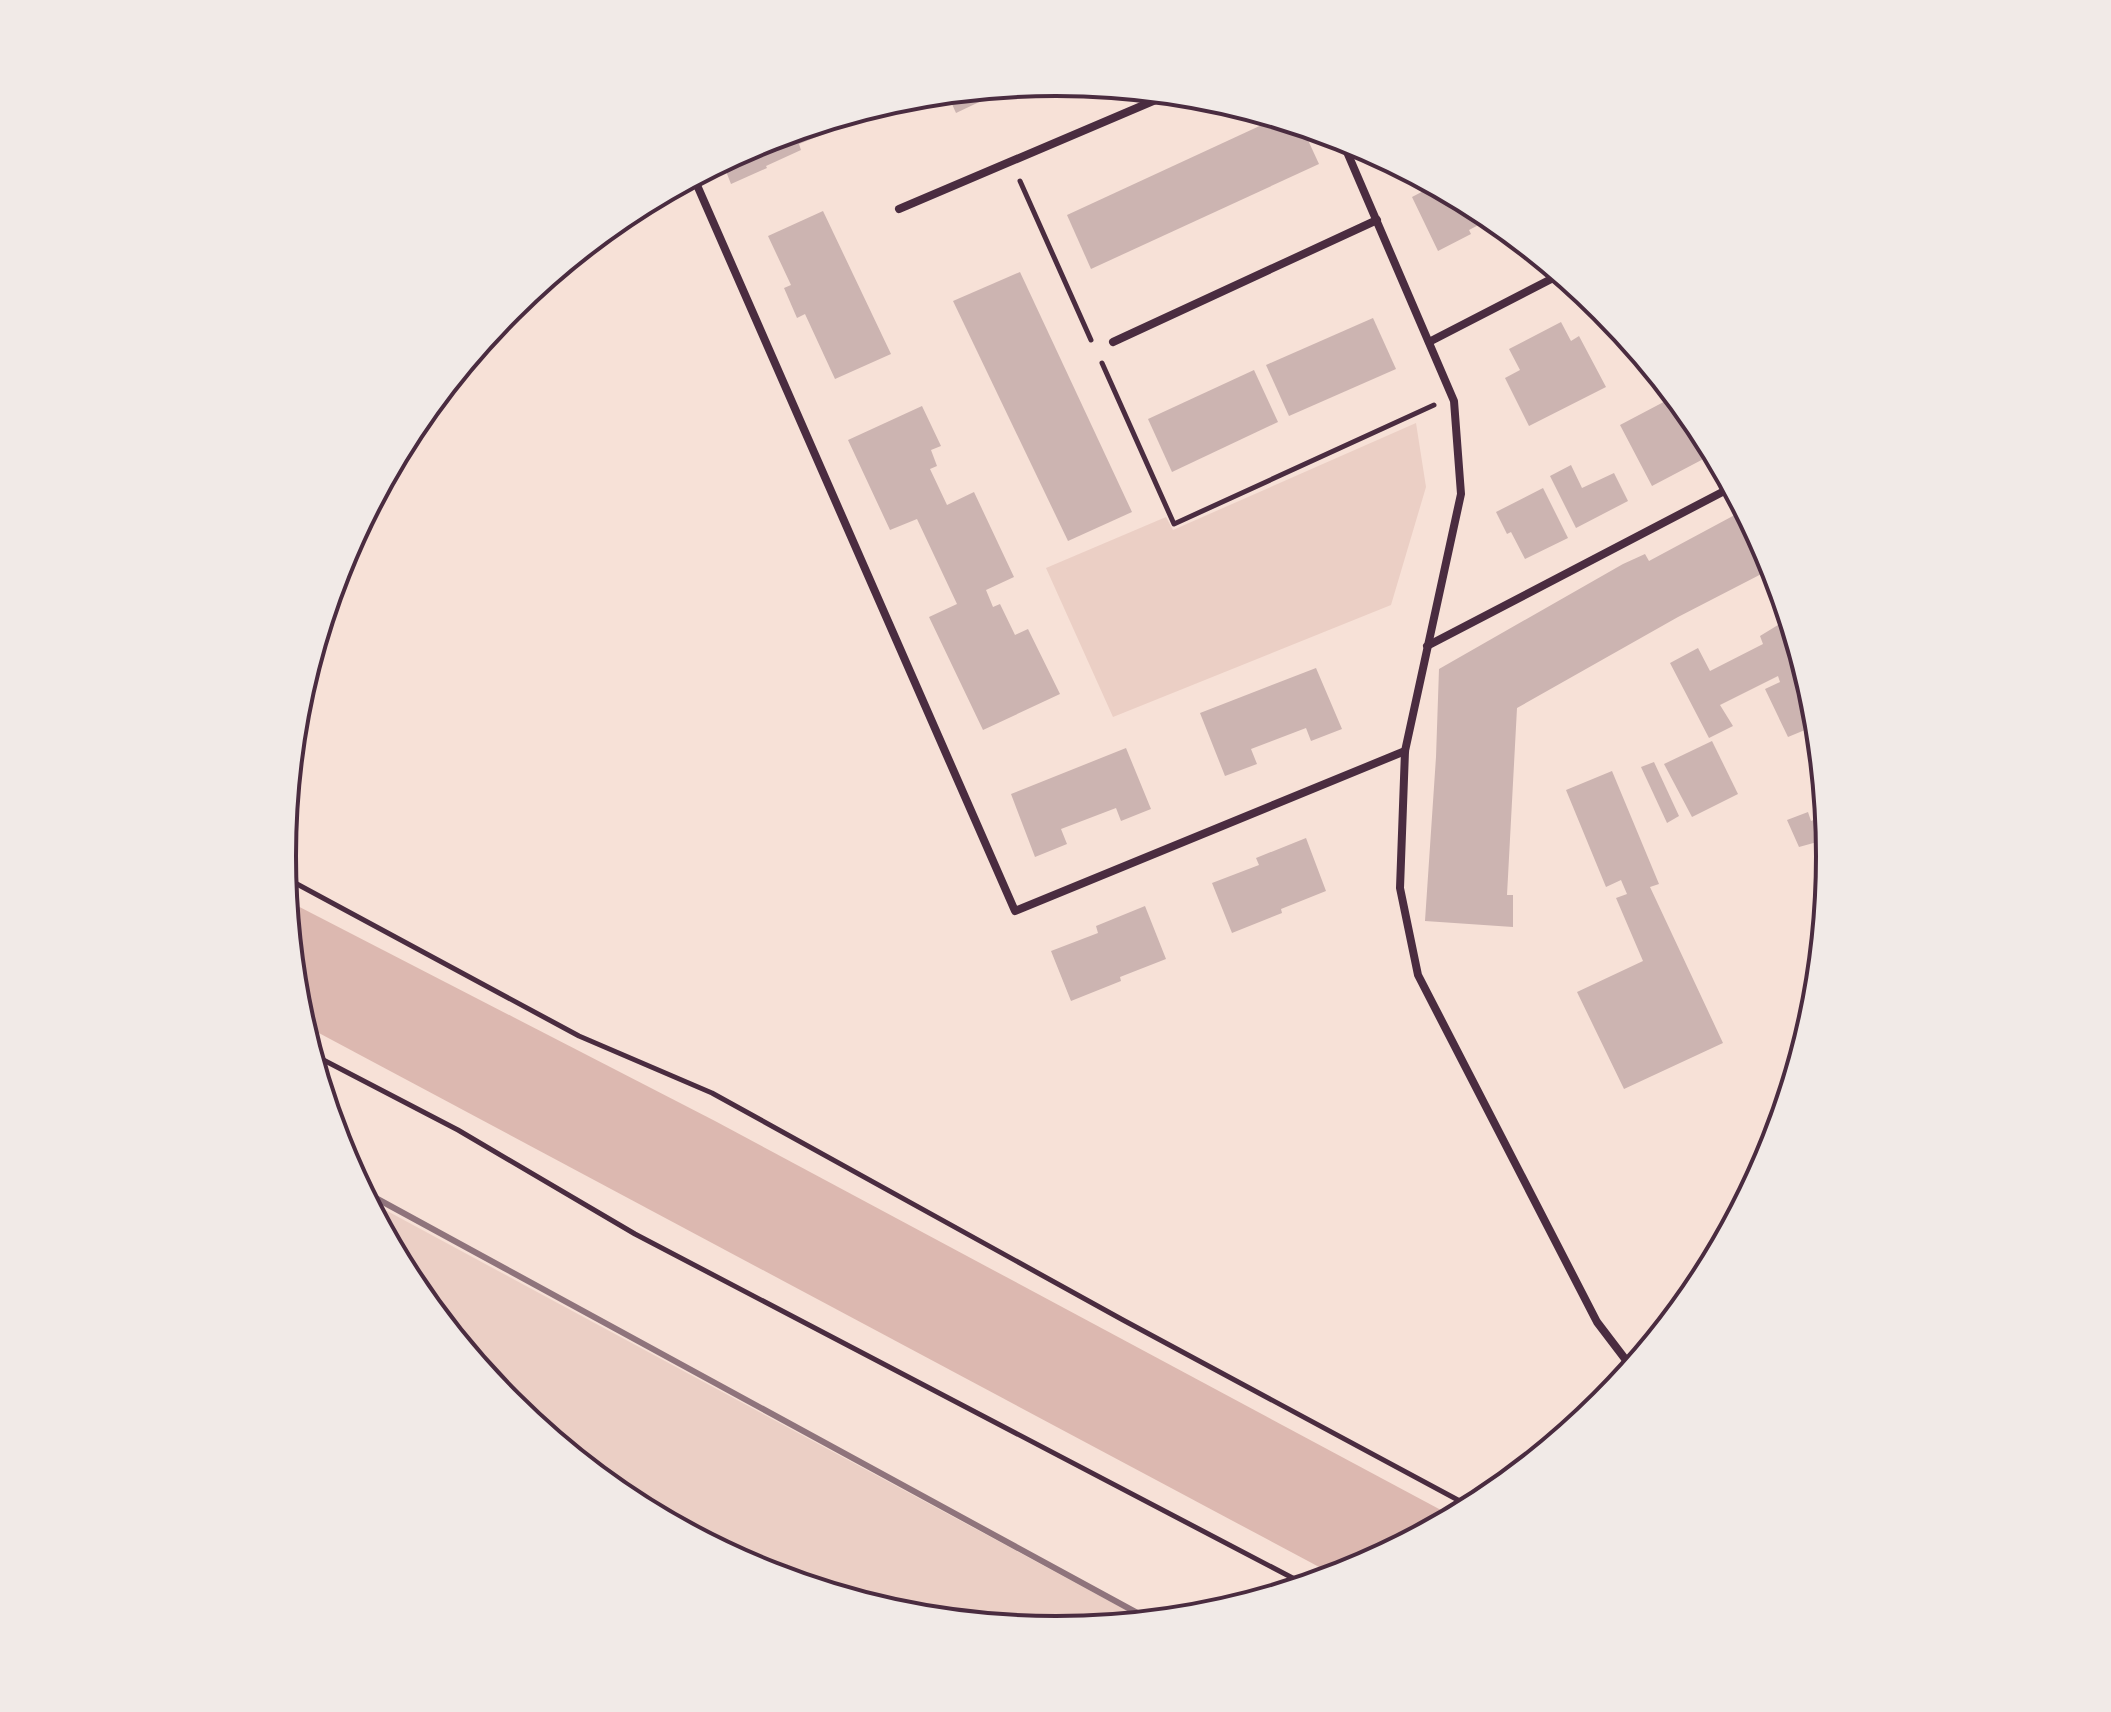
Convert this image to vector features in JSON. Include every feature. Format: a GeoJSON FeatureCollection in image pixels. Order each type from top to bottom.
{"type":"FeatureCollection","features":[{"type":"Feature","properties":{"kind":"street"},"geometry":{"type":"LineString","coordinates":[[899,209],[1150,102]]}},
{"type":"Feature","properties":{"kind":"street"},"geometry":{"type":"LineString","coordinates":[[1349,155],[1453,396],[1461,494],[1405,751],[1400,888],[1418,975],[1597,1322],[1625,1359]]}},
{"type":"Feature","properties":{"kind":"street"},"geometry":{"type":"LineString","coordinates":[[697,186],[1015,911],[1405,751]]}},
{"type":"Feature","properties":{"kind":"street"},"geometry":{"type":"LineString","coordinates":[[1113,342],[1377,220]]}},
{"type":"Feature","properties":{"kind":"street"},"geometry":{"type":"LineString","coordinates":[[1429,342],[1550,280]]}},
{"type":"Feature","properties":{"kind":"street"},"geometry":{"type":"LineString","coordinates":[[1427,646],[1722,492]]}},
{"type":"Feature","properties":{"kind":"path"},"geometry":{"type":"LineString","coordinates":[[1011,162],[1174,524],[1453,396]]}},
{"type":"Feature","properties":{"kind":"path"},"geometry":{"type":"LineString","coordinates":[[297,884],[579,1036],[712,1093],[1123,1320],[1458,1500]]}},
{"type":"Feature","properties":{"kind":"path"},"geometry":{"type":"LineString","coordinates":[[323,1060],[458,1130],[635,1234],[1293,1578]]}},
{"type":"Feature","properties":{"kind":"shaded area"},"geometry":{"type":"Polygon","coordinates":[[[1416,423],[1426,487],[1391,605],[1113,717],[1046,568],[1166,517],[1173,530],[1416,423]]]}},
{"type":"Feature","properties":{"kind":"shaded area"},"geometry":{"type":"Polygon","coordinates":[[[297,906],[715,1121],[1441,1510],[1392,1538],[1321,1568],[316,1032],[302,955],[297,906]]]}},
{"type":"Feature","properties":{"kind":"shaded area"},"geometry":{"type":"Polygon","coordinates":[[[383,1209],[1129,1612],[1056,1616],[1006,1614],[907,1601],[811,1576],[719,1538],[633,1488],[554,1427],[518,1393],[453,1319],[397,1236],[383,1209]]]}},
{"type":"Feature","properties":{"kind":"building"},"geometry":{"type":"Polygon","coordinates":[[[983,100],[956,113],[952,104],[983,100]]]}},
{"type":"Feature","properties":{"kind":"building"},"geometry":{"type":"Polygon","coordinates":[[[1262,125],[1307,139],[1319,164],[1091,269],[1067,215],[1262,125]]]}},
{"type":"Feature","properties":{"kind":"building"},"geometry":{"type":"Polygon","coordinates":[[[834,130],[799,144],[801,150],[731,184],[726,171],[811,136],[834,130]]]}},
{"type":"Feature","properties":{"kind":"building"},"geometry":{"type":"Polygon","coordinates":[[[1423,191],[1479,225],[1469,230],[1471,234],[1438,251],[1412,197],[1423,191]]]}},
{"type":"Feature","properties":{"kind":"building"},"geometry":{"type":"Polygon","coordinates":[[[823,211],[891,354],[835,379],[805,314],[797,318],[784,288],[791,285],[768,236],[823,211]]]}},
{"type":"Feature","properties":{"kind":"building"},"geometry":{"type":"Polygon","coordinates":[[[1020,272],[1132,512],[1068,541],[953,301],[1020,272]]]}},
{"type":"Feature","properties":{"kind":"building"},"geometry":{"type":"Polygon","coordinates":[[[1373,318],[1396,369],[1289,416],[1266,365],[1373,318]]]}},
{"type":"Feature","properties":{"kind":"building"},"geometry":{"type":"Polygon","coordinates":[[[1561,322],[1571,341],[1579,336],[1606,387],[1529,426],[1505,378],[1520,370],[1509,349],[1561,322]]]}},
{"type":"Feature","properties":{"kind":"building"},"geometry":{"type":"Polygon","coordinates":[[[1254,370],[1278,422],[1172,472],[1148,419],[1254,370]]]}},
{"type":"Feature","properties":{"kind":"building"},"geometry":{"type":"Polygon","coordinates":[[[1664,402],[1703,459],[1652,486],[1620,425],[1664,402]]]}},
{"type":"Feature","properties":{"kind":"building"},"geometry":{"type":"Polygon","coordinates":[[[922,406],[941,446],[931,450],[937,466],[930,469],[947,505],[974,492],[1014,577],[986,590],[993,607],[1000,604],[1015,635],[1028,629],[1060,694],[983,730],[929,617],[957,604],[917,519],[890,530],[848,440],[922,406]]]}},
{"type":"Feature","properties":{"kind":"building"},"geometry":{"type":"Polygon","coordinates":[[[1571,465],[1582,488],[1614,473],[1628,501],[1576,528],[1550,476],[1571,465]]]}},
{"type":"Feature","properties":{"kind":"building"},"geometry":{"type":"Polygon","coordinates":[[[1543,488],[1568,538],[1525,559],[1496,512],[1543,488]]]}},
{"type":"Feature","properties":{"kind":"building"},"geometry":{"type":"Polygon","coordinates":[[[1734,515],[1761,574],[1517,708],[1507,895],[1513,895],[1513,927],[1425,921],[1439,669],[1623,564],[1645,554],[1649,561],[1734,515]]]}},
{"type":"Feature","properties":{"kind":"building"},"geometry":{"type":"Polygon","coordinates":[[[1779,624],[1790,659],[1805,730],[1788,737],[1765,689],[1780,682],[1778,676],[1720,705],[1733,726],[1709,738],[1670,663],[1698,648],[1710,671],[1763,644],[1760,636],[1779,624]]]}},
{"type":"Feature","properties":{"kind":"building"},"geometry":{"type":"Polygon","coordinates":[[[1316,668],[1342,729],[1311,741],[1306,728],[1251,749],[1257,764],[1225,776],[1200,713],[1316,668]]]}},
{"type":"Feature","properties":{"kind":"building"},"geometry":{"type":"Polygon","coordinates":[[[1712,741],[1738,794],[1692,817],[1664,764],[1712,741]]]}},
{"type":"Feature","properties":{"kind":"building"},"geometry":{"type":"Polygon","coordinates":[[[1126,748],[1151,809],[1121,821],[1116,808],[1061,829],[1067,844],[1035,857],[1011,794],[1126,748]]]}},
{"type":"Feature","properties":{"kind":"building"},"geometry":{"type":"Polygon","coordinates":[[[1654,762],[1679,816],[1667,823],[1641,767],[1654,762]]]}},
{"type":"Feature","properties":{"kind":"building"},"geometry":{"type":"Polygon","coordinates":[[[1612,771],[1659,884],[1650,887],[1723,1043],[1624,1089],[1577,992],[1643,961],[1616,898],[1627,894],[1621,880],[1606,887],[1566,790],[1612,771]]]}},
{"type":"Feature","properties":{"kind":"building"},"geometry":{"type":"Polygon","coordinates":[[[1808,812],[1811,821],[1815,819],[1815,842],[1799,847],[1787,820],[1808,812]]]}},
{"type":"Feature","properties":{"kind":"building"},"geometry":{"type":"Polygon","coordinates":[[[1306,838],[1326,891],[1232,933],[1212,883],[1259,865],[1256,858],[1306,838]]]}},
{"type":"Feature","properties":{"kind":"building"},"geometry":{"type":"Polygon","coordinates":[[[1145,906],[1166,959],[1071,1001],[1051,951],[1098,933],[1096,926],[1145,906]]]}},
{"type":"Feature","properties":{"kind":"railway"},"geometry":{"type":"LineString","coordinates":[[378,1199],[1134,1611]]}}]}
